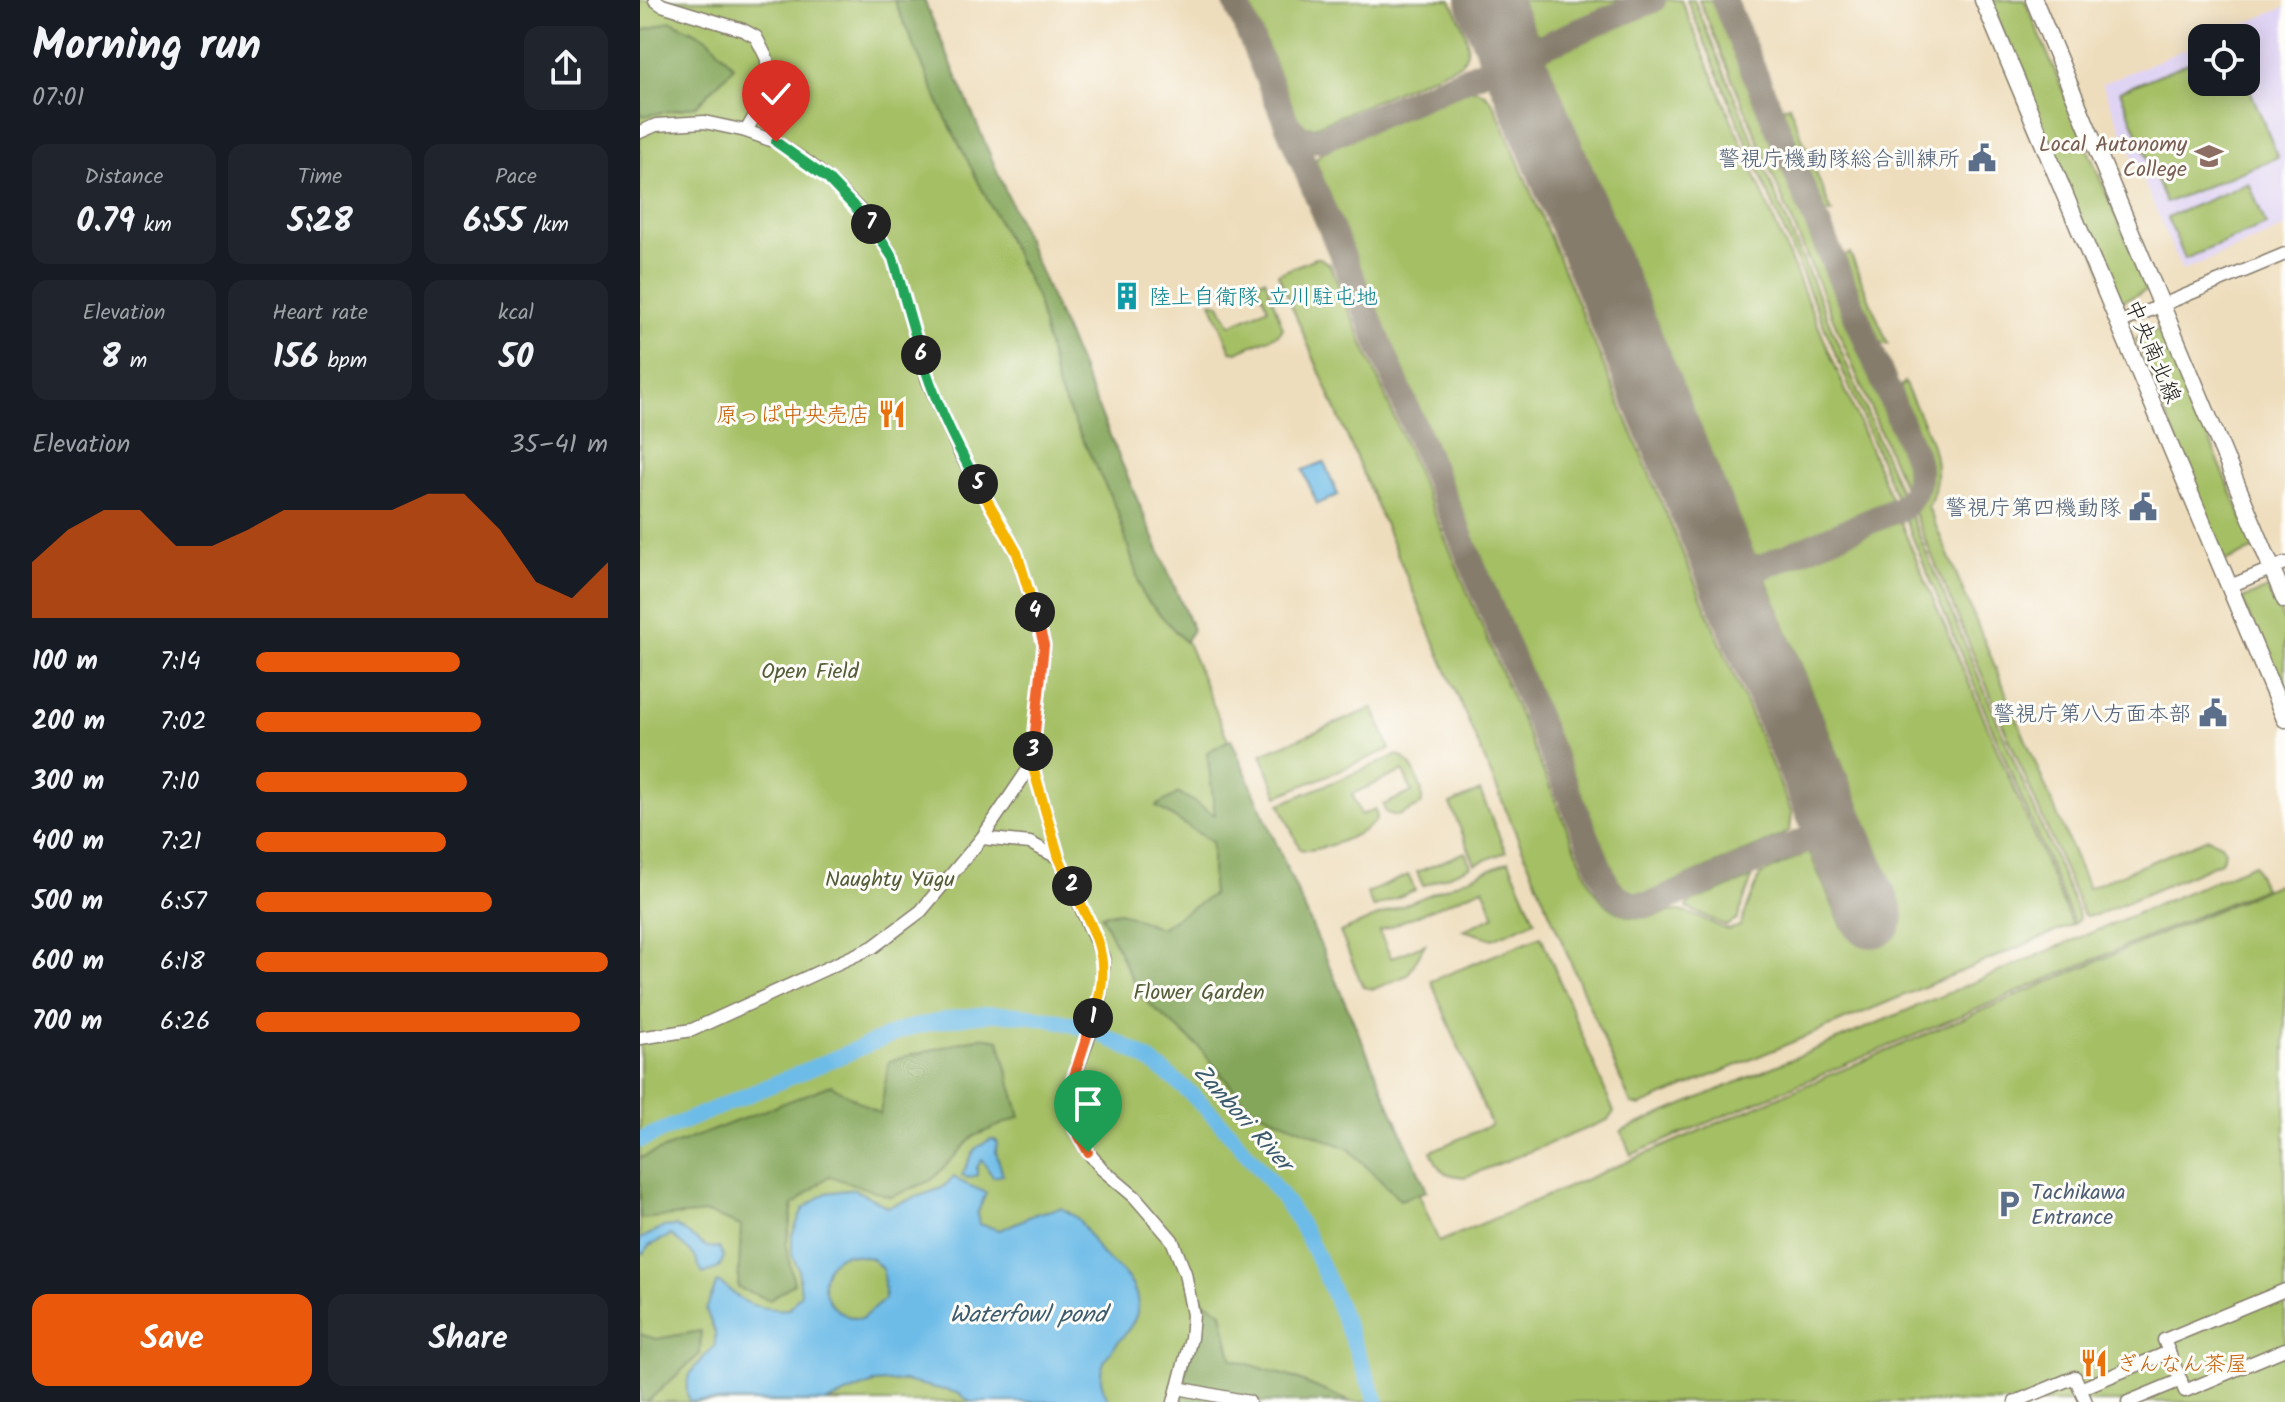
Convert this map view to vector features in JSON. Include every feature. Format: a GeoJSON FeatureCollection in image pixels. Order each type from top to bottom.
{"type":"FeatureCollection","features":[{"type":"Feature","properties":{"kind":"main road","name":"中央南北線"},"geometry":{"type":"LineString","coordinates":[[1983,0],[2285,719]]}},
{"type":"Feature","properties":{"kind":"main road","name":"中央南北線"},"geometry":{"type":"LineString","coordinates":[[2034,0],[2162,305],[2278,565],[2285,600]]}},
{"type":"Feature","properties":{"kind":"street"},"geometry":{"type":"LineString","coordinates":[[655,0],[756,37],[767,59],[768,93],[746,131]]}},
{"type":"Feature","properties":{"kind":"street"},"geometry":{"type":"LineString","coordinates":[[640,132],[656,125],[704,122],[746,131],[776,142],[810,164],[867,217],[893,258],[928,381],[960,453],[1017,553],[1044,645],[1032,764],[1059,858],[1104,960],[1099,1008],[1068,1095],[1075,1129],[1088,1152],[1102,1169],[1135,1197],[1172,1240],[1185,1273],[1193,1315],[1191,1338],[1174,1402]]}},
{"type":"Feature","properties":{"kind":"street"},"geometry":{"type":"LineString","coordinates":[[2119,323],[2285,254]]}},
{"type":"Feature","properties":{"kind":"street"},"geometry":{"type":"LineString","coordinates":[[2230,586],[2278,565]]}},
{"type":"Feature","properties":{"kind":"street"},"geometry":{"type":"LineString","coordinates":[[640,1038],[692,1030],[873,947],[921,911],[982,838],[1032,764]]}},
{"type":"Feature","properties":{"kind":"street"},"geometry":{"type":"LineString","coordinates":[[982,838],[1030,843],[1059,858]]}},
{"type":"Feature","properties":{"kind":"street"},"geometry":{"type":"LineString","coordinates":[[2285,1290],[2164,1340],[2185,1391],[2285,1349]]}},
{"type":"Feature","properties":{"kind":"street"},"geometry":{"type":"LineString","coordinates":[[2015,1402],[2075,1377],[2083,1396],[2169,1352]]}},
{"type":"Feature","properties":{"kind":"street"},"geometry":{"type":"LineString","coordinates":[[2128,1402],[2181,1380]]}},
{"type":"Feature","properties":{"kind":"street"},"geometry":{"type":"LineString","coordinates":[[1178,1388],[1249,1402]]}},
{"type":"Feature","properties":{"kind":"shaded area","name":"Local Autonomy College"},"geometry":{"type":"Polygon","coordinates":[[[2285,7],[2285,228],[2182,271],[2102,84],[2188,48],[2188,96],[2260,96],[2260,24],[2244,24],[2285,7]]]}},
{"type":"Feature","properties":{"kind":"green space"},"geometry":{"type":"Polygon","coordinates":[[[640,0],[917,0],[1439,1242],[2285,881],[2285,1402],[640,1402],[640,0]]]}},
{"type":"Feature","properties":{"kind":"green space"},"geometry":{"type":"Polygon","coordinates":[[[894,0],[924,0],[1193,630],[1185,642],[1143,596],[1117,510],[1058,389],[1036,296],[943,112],[894,0]]]}},
{"type":"Feature","properties":{"kind":"green space"},"geometry":{"type":"Polygon","coordinates":[[[1245,0],[1451,0],[1465,33],[1467,49],[1460,64],[1317,126],[1306,126],[1294,116],[1245,0]]]}},
{"type":"Feature","properties":{"kind":"green space"},"geometry":{"type":"Polygon","coordinates":[[[1519,0],[1628,0],[1544,34],[1537,34],[1531,28],[1519,0]]]}},
{"type":"Feature","properties":{"kind":"green space"},"geometry":{"type":"Polygon","coordinates":[[[1664,0],[1681,0],[1893,503],[1768,556],[1755,555],[1749,547],[1545,63],[1545,56],[1554,47],[1664,0]]]}},
{"type":"Feature","properties":{"kind":"green space"},"geometry":{"type":"Polygon","coordinates":[[[1687,0],[1694,0],[1901,494],[1897,500],[1687,0]]]}},
{"type":"Feature","properties":{"kind":"green space"},"geometry":{"type":"Polygon","coordinates":[[[1699,0],[1714,0],[1905,452],[1909,471],[1905,490],[1699,0]]]}},
{"type":"Feature","properties":{"kind":"green space"},"geometry":{"type":"Polygon","coordinates":[[[1989,0],[2025,0],[2147,290],[2116,304],[1989,0]]]}},
{"type":"Feature","properties":{"kind":"green space"},"geometry":{"type":"Polygon","coordinates":[[[671,21],[708,38],[734,67],[696,106],[644,116],[640,112],[640,35],[642,31],[671,21]]]}},
{"type":"Feature","properties":{"kind":"green space"},"geometry":{"type":"Polygon","coordinates":[[[2188,63],[2188,96],[2253,96],[2278,157],[2166,203],[2120,91],[2188,63]]]}},
{"type":"Feature","properties":{"kind":"green space"},"geometry":{"type":"Polygon","coordinates":[[[1469,89],[1486,94],[1496,109],[1792,813],[1790,830],[1781,836],[1648,893],[1627,889],[1612,874],[1315,166],[1317,157],[1324,151],[1469,89]]]}},
{"type":"Feature","properties":{"kind":"green space"},"geometry":{"type":"Polygon","coordinates":[[[1789,105],[1832,213],[1818,212],[1778,109],[1789,105]]]}},
{"type":"Feature","properties":{"kind":"green space"},"geometry":{"type":"Polygon","coordinates":[[[2249,183],[2266,225],[2185,259],[2167,217],[2249,183]]]}},
{"type":"Feature","properties":{"kind":"green space"},"geometry":{"type":"Polygon","coordinates":[[[1850,253],[1888,344],[1872,339],[1842,265],[1844,257],[1850,253]]]}},
{"type":"Feature","properties":{"kind":"green space"},"geometry":{"type":"Polygon","coordinates":[[[1315,258],[1330,265],[1591,885],[1601,899],[1631,917],[1680,911],[1728,930],[1740,926],[1760,875],[1809,852],[1843,929],[1900,906],[1765,577],[1771,568],[1897,514],[2072,925],[1640,1106],[1631,1104],[1278,274],[1315,258]]]}},
{"type":"Feature","properties":{"kind":"green space"},"geometry":{"type":"Polygon","coordinates":[[[1265,279],[1283,328],[1279,334],[1237,352],[1231,351],[1211,302],[1220,304],[1230,325],[1268,308],[1258,286],[1265,279]]]}},
{"type":"Feature","properties":{"kind":"green space"},"geometry":{"type":"Polygon","coordinates":[[[2163,327],[2255,549],[2224,562],[2136,339],[2163,327]]]}},
{"type":"Feature","properties":{"kind":"green space"},"geometry":{"type":"Polygon","coordinates":[[[1904,382],[1926,429],[1935,459],[1934,490],[1928,507],[2088,888],[2208,838],[2221,844],[2225,851],[2221,862],[2097,915],[2085,916],[2082,912],[1910,504],[1922,479],[1922,465],[1914,437],[1896,398],[1904,382]]]}},
{"type":"Feature","properties":{"kind":"green space"},"geometry":{"type":"Polygon","coordinates":[[[1907,507],[2078,913],[2079,919],[2074,924],[1902,512],[1907,507]]]}},
{"type":"Feature","properties":{"kind":"green space"},"geometry":{"type":"Polygon","coordinates":[[[2270,588],[2285,624],[2285,704],[2242,599],[2270,588]]]}},
{"type":"Feature","properties":{"kind":"green space"},"geometry":{"type":"Polygon","coordinates":[[[1373,708],[1390,749],[1278,796],[1261,754],[1373,708]]]}},
{"type":"Feature","properties":{"kind":"green space","name":"Flower Garden"},"geometry":{"type":"Polygon","coordinates":[[[1231,739],[1427,1191],[1400,1200],[1349,1149],[1248,1107],[1199,1047],[1141,997],[1101,915],[1120,912],[1160,928],[1212,895],[1212,842],[1156,806],[1179,793],[1215,815],[1207,752],[1231,739]]]}},
{"type":"Feature","properties":{"kind":"green space"},"geometry":{"type":"Polygon","coordinates":[[[1398,755],[1417,777],[1421,805],[1398,816],[1386,813],[1383,805],[1412,792],[1403,771],[1352,794],[1361,815],[1375,809],[1377,818],[1373,824],[1329,846],[1300,849],[1280,804],[1398,755]]]}},
{"type":"Feature","properties":{"kind":"green space"},"geometry":{"type":"Polygon","coordinates":[[[1480,791],[1506,852],[1475,864],[1450,804],[1480,791]]]}},
{"type":"Feature","properties":{"kind":"green space"},"geometry":{"type":"Polygon","coordinates":[[[1465,852],[1471,866],[1423,886],[1417,872],[1465,852]]]}},
{"type":"Feature","properties":{"kind":"green space"},"geometry":{"type":"Polygon","coordinates":[[[1509,861],[1535,921],[1493,939],[1463,930],[1495,916],[1483,888],[1379,931],[1391,958],[1425,944],[1408,975],[1374,989],[1363,987],[1340,932],[1509,861]]]}},
{"type":"Feature","properties":{"kind":"green space"},"geometry":{"type":"Polygon","coordinates":[[[2254,864],[2264,888],[1631,1155],[1621,1131],[2254,864]]]}},
{"type":"Feature","properties":{"kind":"green space"},"geometry":{"type":"Polygon","coordinates":[[[1408,875],[1415,890],[1373,908],[1367,893],[1408,875]]]}},
{"type":"Feature","properties":{"kind":"green space"},"geometry":{"type":"Polygon","coordinates":[[[1752,878],[1737,920],[1726,926],[1687,908],[1688,903],[1752,878]]]}},
{"type":"Feature","properties":{"kind":"green space"},"geometry":{"type":"Polygon","coordinates":[[[1541,936],[1614,1112],[1608,1120],[1466,1177],[1447,1174],[1440,1169],[1431,1151],[1491,1125],[1431,981],[1541,936]]]}},
{"type":"Feature","properties":{"kind":"green space"},"geometry":{"type":"Polygon","coordinates":[[[981,1037],[999,1040],[1020,1117],[974,1136],[932,1180],[891,1197],[829,1176],[793,1205],[786,1246],[794,1283],[770,1300],[738,1288],[741,1226],[707,1213],[640,1219],[640,1158],[831,1085],[880,1114],[889,1061],[981,1037]]]}},
{"type":"Feature","properties":{"kind":"green space"},"geometry":{"type":"Polygon","coordinates":[[[1201,1299],[1222,1312],[1232,1359],[1294,1378],[1351,1402],[1180,1402],[1201,1299]]]}},
{"type":"Feature","properties":{"kind":"green space"},"geometry":{"type":"Polygon","coordinates":[[[701,1331],[700,1354],[647,1402],[640,1402],[640,1334],[656,1339],[701,1331]]]}},
{"type":"Feature","properties":{"kind":"water"},"geometry":{"type":"Polygon","coordinates":[[[1324,462],[1338,495],[1317,504],[1303,470],[1324,462]]]}},
{"type":"Feature","properties":{"kind":"water"},"geometry":{"type":"Polygon","coordinates":[[[991,1139],[997,1141],[996,1152],[1003,1175],[993,1177],[982,1160],[977,1167],[977,1175],[968,1178],[962,1175],[975,1149],[991,1139]]]}},
{"type":"Feature","properties":{"kind":"water","name":"Waterfowl pond"},"geometry":{"type":"Polygon","coordinates":[[[954,1177],[986,1193],[977,1214],[979,1224],[1000,1230],[1038,1213],[1061,1208],[1077,1218],[1098,1250],[1126,1276],[1137,1300],[1137,1313],[1102,1366],[1101,1379],[1110,1402],[971,1402],[958,1393],[904,1381],[873,1383],[827,1402],[689,1401],[689,1377],[715,1345],[715,1332],[706,1310],[717,1282],[744,1301],[766,1308],[789,1309],[801,1293],[798,1268],[792,1254],[792,1235],[803,1209],[826,1193],[854,1189],[888,1207],[942,1188],[954,1177]],[[845,1254],[834,1260],[827,1269],[824,1280],[829,1301],[848,1316],[861,1319],[885,1299],[883,1270],[871,1258],[845,1254]]]}},
{"type":"Feature","properties":{"kind":"water"},"geometry":{"type":"Polygon","coordinates":[[[676,1226],[707,1247],[719,1248],[724,1257],[719,1268],[703,1274],[694,1255],[671,1235],[649,1246],[643,1254],[640,1252],[640,1239],[664,1227],[676,1226]]]}},
{"type":"Feature","properties":{"kind":"waterway","name":"Zanbori River"},"geometry":{"type":"LineString","coordinates":[[640,1140],[905,1029],[927,1024],[994,1014],[1033,1016],[1104,1036],[1136,1052],[1193,1096],[1220,1122],[1280,1194],[1318,1260],[1377,1402]]}},
{"type":"Feature","properties":{"kind":"taxiway"},"geometry":{"type":"LineString","coordinates":[[1235,0],[1607,885],[1627,902],[1653,904],[1835,828]]}},
{"type":"Feature","properties":{"kind":"taxiway"},"geometry":{"type":"LineString","coordinates":[[1288,126],[1302,139],[1320,140],[1653,0]]}},
{"type":"Feature","properties":{"kind":"taxiway"},"geometry":{"type":"LineString","coordinates":[[1724,0],[1917,461],[1918,475],[1914,492],[1901,508],[1731,580]]}},
{"type":"Feature","properties":{"kind":"runway"},"geometry":{"type":"LineString","coordinates":[[1488,0],[1872,916]]}},
{"type":"Feature","properties":{"kind":"place","name":"Local Autonomy College"},"geometry":{"type":"Point","coordinates":[2209,156]}},
{"type":"Feature","properties":{"kind":"place","name":"警視庁機動隊総合訓練所"},"geometry":{"type":"Point","coordinates":[1982,158]}},
{"type":"Feature","properties":{"kind":"place","name":"陸上自衛隊 立川駐屯地"},"geometry":{"type":"Point","coordinates":[1127,296]}},
{"type":"Feature","properties":{"kind":"place","name":"原っぱ中央売店"},"geometry":{"type":"Point","coordinates":[892,414]}},
{"type":"Feature","properties":{"kind":"place","name":"警視庁第四機動隊"},"geometry":{"type":"Point","coordinates":[2143,507]}},
{"type":"Feature","properties":{"kind":"place","name":"警視庁第八方面本部"},"geometry":{"type":"Point","coordinates":[2213,713]}},
{"type":"Feature","properties":{"kind":"place","name":"Tachikawa Entrance"},"geometry":{"type":"Point","coordinates":[2009,1204]}},
{"type":"Feature","properties":{"kind":"place","name":"ぎんなん茶屋"},"geometry":{"type":"Point","coordinates":[2094,1363]}},
{"type":"Feature","properties":{"kind":"route"},"geometry":{"type":"LineString","coordinates":[[776,142],[810,164],[867,217],[893,258],[928,381],[960,453],[1017,553],[1044,645],[1032,764],[1059,858],[1104,960],[1099,1008],[1068,1095],[1075,1129],[1088,1152]]}},
{"type":"Feature","properties":{"kind":"park label","name":"Open Field"},"geometry":{"type":"Point","coordinates":[810,670]}},
{"type":"Feature","properties":{"kind":"park label","name":"Naughty Yūgu"},"geometry":{"type":"Point","coordinates":[890,878]}}]}
